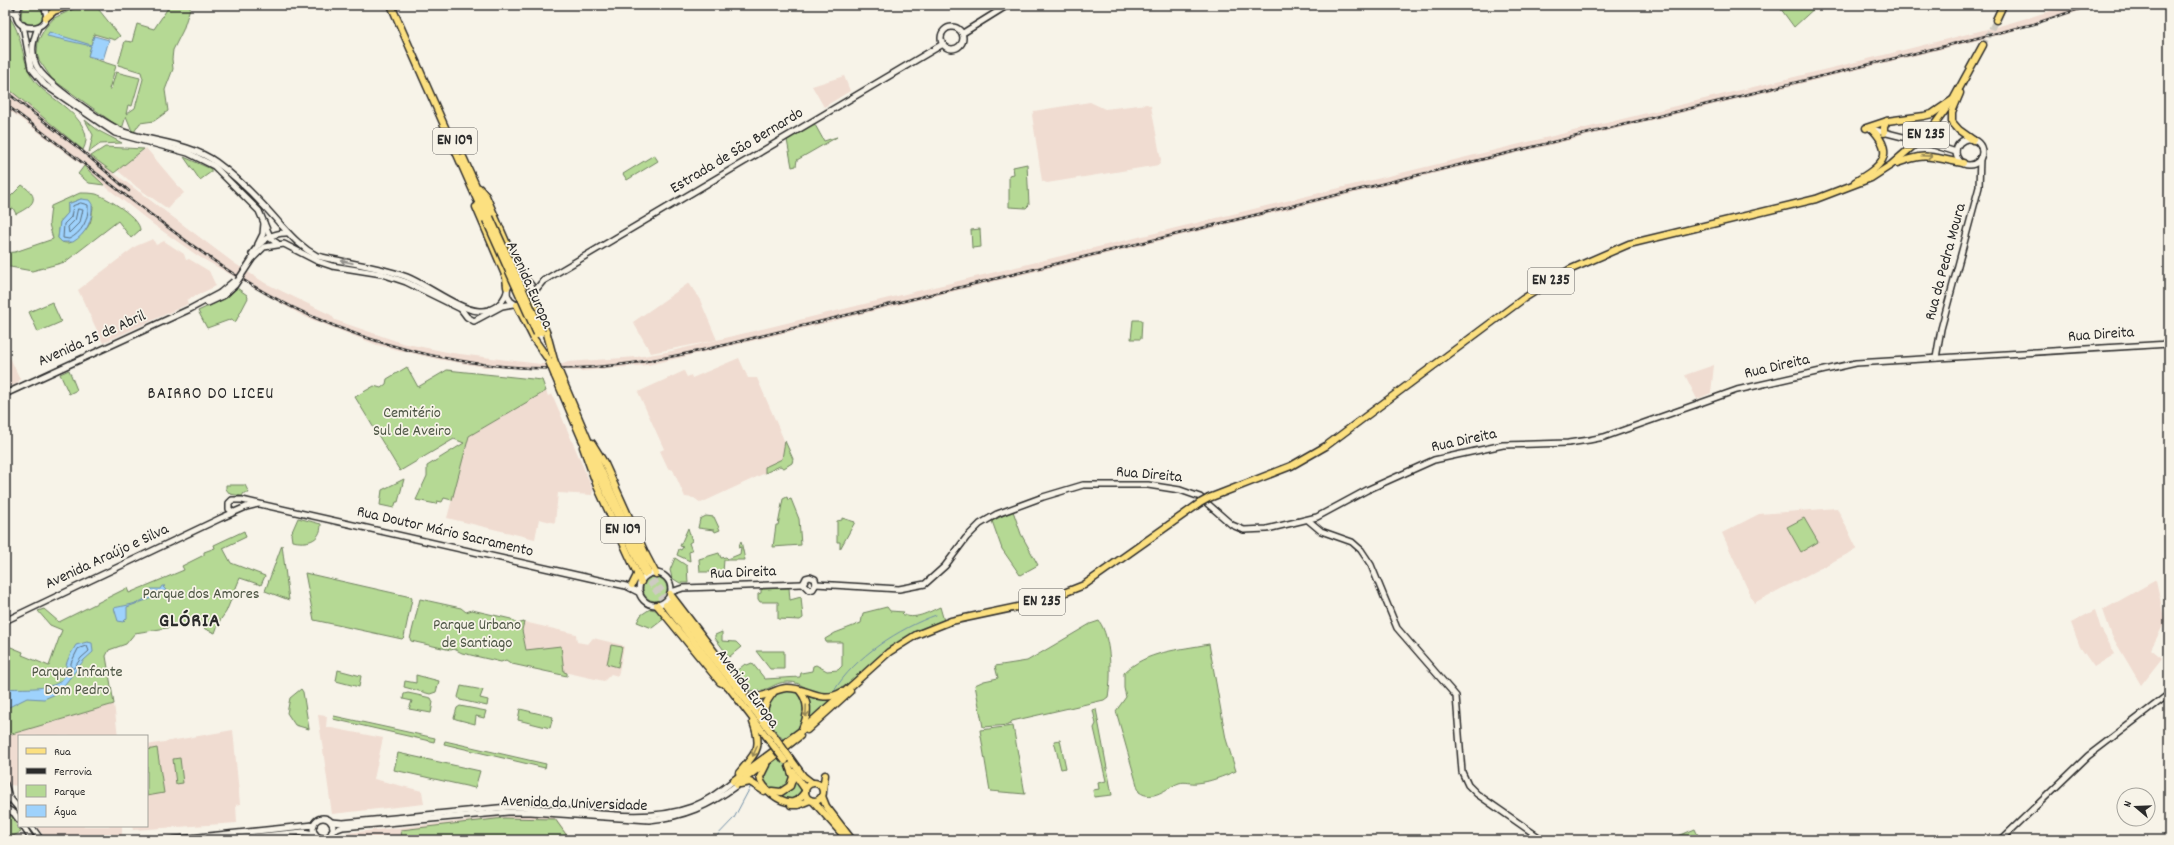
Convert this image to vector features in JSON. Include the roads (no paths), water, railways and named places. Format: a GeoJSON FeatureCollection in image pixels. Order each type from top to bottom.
{"type":"FeatureCollection","features":[{"type":"Feature","properties":{"kind":"main road"},"geometry":{"type":"LineString","coordinates":[[17,15],[20,5]]}},
{"type":"Feature","properties":{"kind":"main road"},"geometry":{"type":"LineString","coordinates":[[43,5],[46,11],[46,18]]}},
{"type":"Feature","properties":{"kind":"main road"},"geometry":{"type":"LineString","coordinates":[[72,5],[54,11],[38,27],[32,47],[32,54],[40,72],[48,81],[87,110],[117,129],[190,148],[214,160],[257,200],[282,226],[286,233],[308,252],[317,256],[383,269],[407,277],[479,311],[491,309],[502,302],[507,290],[516,279],[543,281]]}},
{"type":"Feature","properties":{"kind":"main road","name":"Avenida Europa"},"geometry":{"type":"LineString","coordinates":[[391,5],[474,193],[488,219]]}},
{"type":"Feature","properties":{"kind":"main road","name":"Avenida Europa"},"geometry":{"type":"LineString","coordinates":[[395,5],[474,182],[488,219],[584,437],[646,573]]}},
{"type":"Feature","properties":{"kind":"main road"},"geometry":{"type":"LineString","coordinates":[[963,33],[1008,5]]}},
{"type":"Feature","properties":{"kind":"main road"},"geometry":{"type":"LineString","coordinates":[[1996,20],[2003,5]]}},
{"type":"Feature","properties":{"kind":"main road"},"geometry":{"type":"LineString","coordinates":[[5,6],[17,15],[23,26],[32,68],[45,84],[115,133],[188,153],[214,166],[244,194],[259,211],[264,218],[270,236],[277,243],[292,247],[317,262],[382,274],[406,282],[461,309],[467,317]]}},
{"type":"Feature","properties":{"kind":"main road"},"geometry":{"type":"LineString","coordinates":[[23,26],[32,28],[38,27]]}},
{"type":"Feature","properties":{"kind":"main road"},"geometry":{"type":"LineString","coordinates":[[948,28],[958,28],[963,33],[963,41],[957,48],[948,48],[943,44],[942,35],[948,28]]}},
{"type":"Feature","properties":{"kind":"main road","name":"Estrada de São Bernardo"},"geometry":{"type":"LineString","coordinates":[[467,317],[474,321],[502,306],[528,303],[543,281],[943,44]]}},
{"type":"Feature","properties":{"kind":"main road","name":"EN 235"},"geometry":{"type":"LineString","coordinates":[[735,783],[801,731],[851,685],[903,643],[933,627],[951,621],[1040,602],[1084,585],[1200,503],[1308,457],[1350,429],[1524,299],[1569,270],[1629,244],[1839,192],[1870,178],[1891,165],[1930,131],[1954,98],[1983,45]]}},
{"type":"Feature","properties":{"kind":"main road"},"geometry":{"type":"LineString","coordinates":[[1891,165],[1922,155],[1931,155],[1963,164],[1972,164],[1980,158],[1980,146],[1955,126],[1951,118],[1967,75]]}},
{"type":"Feature","properties":{"kind":"main road"},"geometry":{"type":"LineString","coordinates":[[1866,128],[1887,121],[1928,115],[1954,98]]}},
{"type":"Feature","properties":{"kind":"main road"},"geometry":{"type":"LineString","coordinates":[[1839,192],[1873,171],[1881,163],[1885,156],[1883,140],[1886,133],[1884,127],[1887,121]]}},
{"type":"Feature","properties":{"kind":"main road"},"geometry":{"type":"LineString","coordinates":[[1866,128],[1956,152]]}},
{"type":"Feature","properties":{"kind":"main road"},"geometry":{"type":"LineString","coordinates":[[1873,130],[1883,140]]}},
{"type":"Feature","properties":{"kind":"main road"},"geometry":{"type":"LineString","coordinates":[[1963,164],[1958,159],[1956,152],[1962,141],[1973,140]]}},
{"type":"Feature","properties":{"kind":"main road","name":"Rua da Pedra Moura"},"geometry":{"type":"LineString","coordinates":[[1936,358],[1939,339],[1979,186],[1980,158]]}},
{"type":"Feature","properties":{"kind":"main road"},"geometry":{"type":"LineString","coordinates":[[1972,164],[1980,173]]}},
{"type":"Feature","properties":{"kind":"main road"},"geometry":{"type":"LineString","coordinates":[[474,182],[486,196],[517,267],[527,280],[534,294],[534,304],[547,334],[551,360]]}},
{"type":"Feature","properties":{"kind":"main road"},"geometry":{"type":"LineString","coordinates":[[474,193],[480,217],[506,277],[508,296],[515,304],[534,339],[551,360]]}},
{"type":"Feature","properties":{"kind":"main road"},"geometry":{"type":"LineString","coordinates":[[255,250],[263,234],[264,218]]}},
{"type":"Feature","properties":{"kind":"main road"},"geometry":{"type":"LineString","coordinates":[[270,236],[278,233],[286,233]]}},
{"type":"Feature","properties":{"kind":"main road"},"geometry":{"type":"LineString","coordinates":[[277,243],[284,240],[286,233]]}},
{"type":"Feature","properties":{"kind":"main road","name":"Avenida 25 de Abril"},"geometry":{"type":"LineString","coordinates":[[5,394],[222,295],[233,283],[255,250],[270,236]]}},
{"type":"Feature","properties":{"kind":"main road","name":"Avenida 25 de Abril"},"geometry":{"type":"LineString","coordinates":[[251,258],[264,247],[277,243]]}},
{"type":"Feature","properties":{"kind":"main road"},"geometry":{"type":"LineString","coordinates":[[467,317],[467,312],[472,309]]}},
{"type":"Feature","properties":{"kind":"main road","name":"Rua Direita"},"geometry":{"type":"LineString","coordinates":[[816,584],[899,589],[924,584],[945,566],[966,538],[980,524],[997,514],[1043,497],[1083,485],[1148,485],[1188,492],[1200,497],[1222,518],[1244,530],[1267,529],[1308,520],[1361,493],[1434,460],[1503,445],[1568,443],[1604,437],[1716,396],[1808,372],[1856,363],[2169,344]]}},
{"type":"Feature","properties":{"kind":"main road"},"geometry":{"type":"LineString","coordinates":[[584,437],[605,464],[656,574]]}},
{"type":"Feature","properties":{"kind":"main road"},"geometry":{"type":"LineString","coordinates":[[584,437],[584,455],[641,583],[640,593],[647,603],[657,605],[665,602],[670,593],[683,588]]}},
{"type":"Feature","properties":{"kind":"main road"},"geometry":{"type":"LineString","coordinates":[[239,510],[240,504],[236,500],[230,501],[228,508],[233,512],[258,504]]}},
{"type":"Feature","properties":{"kind":"main road","name":"Rua Doutor Mário Sacramento"},"geometry":{"type":"LineString","coordinates":[[236,500],[242,500],[629,586],[640,593]]}},
{"type":"Feature","properties":{"kind":"main road","name":"Avenida Araújo e Silva"},"geometry":{"type":"LineString","coordinates":[[221,518],[228,508]]}},
{"type":"Feature","properties":{"kind":"main road","name":"Avenida Araújo e Silva"},"geometry":{"type":"LineString","coordinates":[[5,621],[233,512]]}},
{"type":"Feature","properties":{"kind":"main road"},"geometry":{"type":"LineString","coordinates":[[1308,520],[1321,531],[1352,542],[1362,550],[1371,565],[1397,628],[1456,696],[1462,772],[1468,785],[1477,794],[1543,840]]}},
{"type":"Feature","properties":{"kind":"main road"},"geometry":{"type":"LineString","coordinates":[[641,583],[647,576],[656,574],[683,588]]}},
{"type":"Feature","properties":{"kind":"main road"},"geometry":{"type":"LineString","coordinates":[[629,586],[637,575]]}},
{"type":"Feature","properties":{"kind":"main road","name":"Rua Direita"},"geometry":{"type":"LineString","coordinates":[[803,584],[806,578],[810,577],[815,580],[816,584]]}},
{"type":"Feature","properties":{"kind":"main road"},"geometry":{"type":"LineString","coordinates":[[668,581],[670,593],[745,692]]}},
{"type":"Feature","properties":{"kind":"main road","name":"Rua Doutor Mário Sacramento"},"geometry":{"type":"LineString","coordinates":[[629,586],[641,583]]}},
{"type":"Feature","properties":{"kind":"main road","name":"Rua Direita"},"geometry":{"type":"LineString","coordinates":[[683,588],[803,584],[809,590],[813,589],[816,584]]}},
{"type":"Feature","properties":{"kind":"main road","name":"Avenida Europa"},"geometry":{"type":"LineString","coordinates":[[772,739],[766,726],[668,604],[751,716],[772,739],[805,791],[848,840]]}},
{"type":"Feature","properties":{"kind":"main road"},"geometry":{"type":"LineString","coordinates":[[657,605],[720,682],[729,687]]}},
{"type":"Feature","properties":{"kind":"main road","name":"EN 235"},"geometry":{"type":"LineString","coordinates":[[735,783],[775,755],[836,706],[870,669]]}},
{"type":"Feature","properties":{"kind":"main road"},"geometry":{"type":"LineString","coordinates":[[722,670],[745,692],[753,697],[763,711],[766,726]]}},
{"type":"Feature","properties":{"kind":"main road"},"geometry":{"type":"LineString","coordinates":[[753,697],[773,693],[787,688],[816,696],[834,696],[851,685]]}},
{"type":"Feature","properties":{"kind":"main road"},"geometry":{"type":"LineString","coordinates":[[800,691],[807,706],[805,722],[801,731]]}},
{"type":"Feature","properties":{"kind":"main road"},"geometry":{"type":"LineString","coordinates":[[763,711],[766,701],[773,693]]}},
{"type":"Feature","properties":{"kind":"main road"},"geometry":{"type":"LineString","coordinates":[[2001,840],[2088,756],[2169,694]]}},
{"type":"Feature","properties":{"kind":"main road"},"geometry":{"type":"LineString","coordinates":[[735,783],[758,748],[758,735],[751,716]]}},
{"type":"Feature","properties":{"kind":"main road"},"geometry":{"type":"LineString","coordinates":[[735,783],[753,783],[775,798],[789,804],[798,805],[812,800],[818,800],[822,793],[825,775],[813,783],[798,800],[792,802],[786,801],[766,789],[760,781],[761,772],[775,755]]}},
{"type":"Feature","properties":{"kind":"main road"},"geometry":{"type":"LineString","coordinates":[[766,789],[781,792],[790,786],[793,777],[788,762]]}},
{"type":"Feature","properties":{"kind":"main road","name":"Avenida Europa"},"geometry":{"type":"LineString","coordinates":[[788,762],[803,776],[813,783],[819,784],[826,806],[852,840]]}},
{"type":"Feature","properties":{"kind":"main road","name":"Avenida da Universidade"},"geometry":{"type":"LineString","coordinates":[[331,822],[343,823],[508,807],[531,807],[633,815],[664,814],[693,806],[709,799],[735,783]]}},
{"type":"Feature","properties":{"kind":"main road","name":"Avenida da Universidade"},"geometry":{"type":"LineString","coordinates":[[332,831],[343,828],[508,812],[531,812],[649,820],[666,819],[696,811],[713,803],[735,783]]}},
{"type":"Feature","properties":{"kind":"main road"},"geometry":{"type":"LineString","coordinates":[[5,784],[9,797],[18,808]]}},
{"type":"Feature","properties":{"kind":"main road"},"geometry":{"type":"LineString","coordinates":[[9,797],[5,807],[14,813],[18,819]]}},
{"type":"Feature","properties":{"kind":"main road"},"geometry":{"type":"LineString","coordinates":[[170,840],[314,825],[320,819],[326,819],[331,822],[332,831],[326,838],[303,832],[219,840]]}},
{"type":"Feature","properties":{"kind":"main road"},"geometry":{"type":"LineString","coordinates":[[314,825],[315,834]]}},
{"type":"Feature","properties":{"kind":"main road"},"geometry":{"type":"LineString","coordinates":[[24,827],[32,840]]}},
{"type":"Feature","properties":{"kind":"main road"},"geometry":{"type":"LineString","coordinates":[[32,827],[41,840]]}},
{"type":"Feature","properties":{"kind":"water"},"geometry":{"type":"Polygon","coordinates":[[[49,32],[91,45],[94,36],[109,40],[103,60],[88,56],[91,46],[47,36],[49,32]]]}},
{"type":"Feature","properties":{"kind":"water"},"geometry":{"type":"Polygon","coordinates":[[[81,199],[89,200],[92,204],[88,226],[78,239],[73,242],[62,242],[58,238],[60,222],[68,213],[68,204],[81,199]]]}},
{"type":"Feature","properties":{"kind":"water"},"geometry":{"type":"Polygon","coordinates":[[[162,586],[165,586],[163,587],[166,590],[165,591],[156,592],[152,598],[127,607],[127,618],[123,622],[118,621],[114,608],[141,601],[146,598],[151,589],[160,589],[162,586]]]}},
{"type":"Feature","properties":{"kind":"water"},"geometry":{"type":"Polygon","coordinates":[[[87,642],[92,643],[93,652],[84,660],[58,693],[44,699],[27,698],[5,709],[5,689],[46,687],[60,682],[65,675],[67,662],[76,645],[87,642]]]}},
{"type":"Feature","properties":{"kind":"waterway"},"geometry":{"type":"LineString","coordinates":[[834,691],[853,667],[879,645],[908,628],[936,615]]}},
{"type":"Feature","properties":{"kind":"waterway"},"geometry":{"type":"LineString","coordinates":[[713,840],[734,818],[751,786]]}},
{"type":"Feature","properties":{"kind":"tunnel"},"geometry":{"type":"LineString","coordinates":[[1983,45],[1996,20]]}},
{"type":"Feature","properties":{"kind":"tunnel"},"geometry":{"type":"LineString","coordinates":[[648,572],[670,602]]}},
{"type":"Feature","properties":{"kind":"tunnel"},"geometry":{"type":"LineString","coordinates":[[644,574],[666,605]]}},
{"type":"Feature","properties":{"kind":"railway"},"geometry":{"type":"LineString","coordinates":[[5,104],[207,256],[245,281],[289,305],[335,326],[383,343],[432,355],[482,364],[532,368],[583,368],[633,363],[687,354],[2034,24],[2091,5]]}},
{"type":"Feature","properties":{"kind":"railway"},"geometry":{"type":"LineString","coordinates":[[5,91],[81,150],[129,191]]}},
{"type":"Feature","properties":{"kind":"district","name":"BAIRRO DO LICEU"},"geometry":{"type":"Point","coordinates":[211,395]}},
{"type":"Feature","properties":{"kind":"district","name":"GLÓRIA"},"geometry":{"type":"Point","coordinates":[190,622]}},
{"type":"Feature","properties":{"kind":"park label","name":"Cemitério Sul de Aveiro"},"geometry":{"type":"Point","coordinates":[412,422]}},
{"type":"Feature","properties":{"kind":"park label","name":"Parque dos Amores"},"geometry":{"type":"Point","coordinates":[201,594]}},
{"type":"Feature","properties":{"kind":"park label","name":"Parque Urbano de Santiago"},"geometry":{"type":"Point","coordinates":[477,634]}},
{"type":"Feature","properties":{"kind":"park label","name":"Parque Infante Dom Pedro"},"geometry":{"type":"Point","coordinates":[77,681]}}]}
